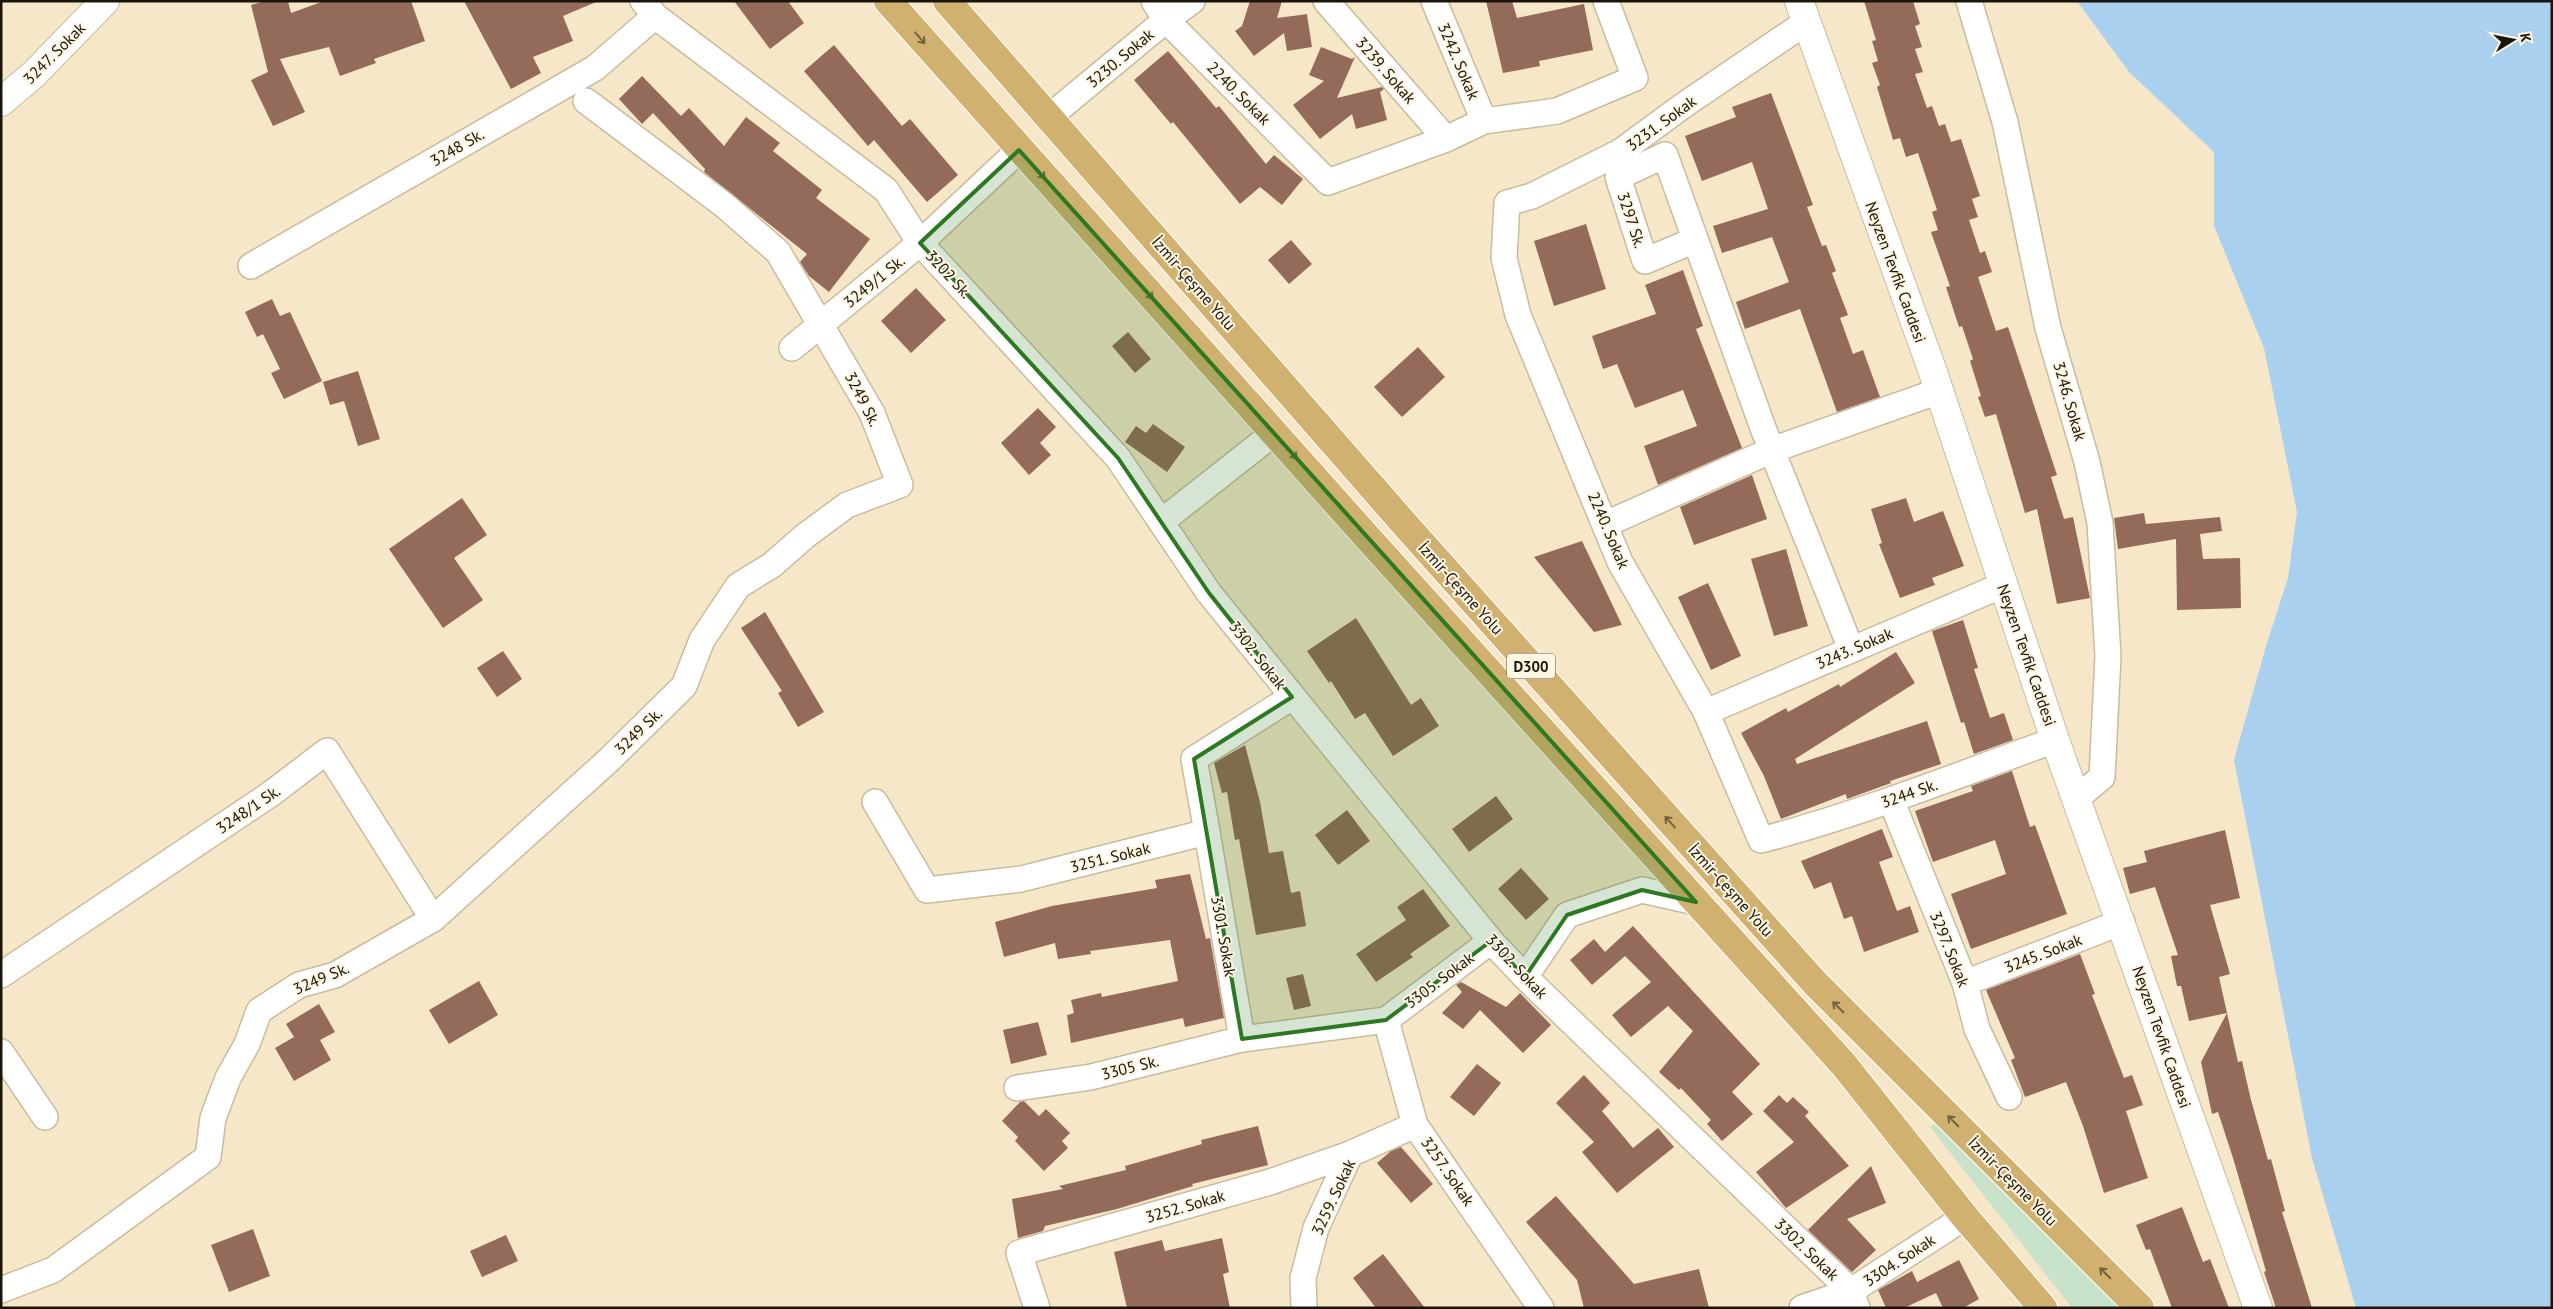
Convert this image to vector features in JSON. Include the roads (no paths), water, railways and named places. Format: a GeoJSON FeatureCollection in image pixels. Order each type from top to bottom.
{"type":"FeatureCollection","features":[{"type":"Feature","properties":{"kind":"highway","name":"İzmir-Çeşme Yolu"},"geometry":{"type":"LineString","coordinates":[[888,1],[1019,150],[1844,1065],[1965,1216],[2043,1308]]}},
{"type":"Feature","properties":{"kind":"highway","name":"İzmir-Çeşme Yolu"},"geometry":{"type":"LineString","coordinates":[[948,1],[1408,528],[1814,983],[2140,1308]]}},
{"type":"Feature","properties":{"kind":"street","name":"3247. Sokak"},"geometry":{"type":"LineString","coordinates":[[1,102],[34,74],[105,1]]}},
{"type":"Feature","properties":{"kind":"street","name":"3230. Sokak"},"geometry":{"type":"LineString","coordinates":[[1049,117],[1160,11],[1192,1]]}},
{"type":"Feature","properties":{"kind":"street","name":"3239. Sokak"},"geometry":{"type":"LineString","coordinates":[[1326,1],[1446,139]]}},
{"type":"Feature","properties":{"kind":"street","name":"3242. Sokak"},"geometry":{"type":"LineString","coordinates":[[1434,1],[1484,121]]}},
{"type":"Feature","properties":{"kind":"street"},"geometry":{"type":"LineString","coordinates":[[1446,139],[1484,121],[1557,111],[1635,78],[1606,1]]}},
{"type":"Feature","properties":{"kind":"street","name":"3246. Sokak"},"geometry":{"type":"LineString","coordinates":[[1969,1],[2005,122],[2048,328],[2087,462],[2100,523],[2108,656],[2102,777],[2077,798]]}},
{"type":"Feature","properties":{"kind":"street","name":"3202 Sk."},"geometry":{"type":"LineString","coordinates":[[649,9],[886,190],[920,243],[1118,458],[1209,593]]}},
{"type":"Feature","properties":{"kind":"street","name":"3248 Sk."},"geometry":{"type":"LineString","coordinates":[[251,266],[594,68],[649,9]]}},
{"type":"Feature","properties":{"kind":"street","name":"2240. Sokak"},"geometry":{"type":"LineString","coordinates":[[1160,11],[1328,182],[1446,139]]}},
{"type":"Feature","properties":{"kind":"street","name":"Neyzen Tevfik Caddesi"},"geometry":{"type":"LineString","coordinates":[[1802,12],[1939,391],[2055,740],[2122,922],[2258,1308]]}},
{"type":"Feature","properties":{"kind":"street","name":"3231. Sokak"},"geometry":{"type":"LineString","coordinates":[[1507,203],[1532,196],[1620,152],[1802,12]]}},
{"type":"Feature","properties":{"kind":"street","name":"3249 Sk."},"geometry":{"type":"LineString","coordinates":[[1,1290],[53,1270],[208,1156],[213,1118],[228,1078],[247,1044],[259,1011],[299,985],[335,975],[433,919],[610,760],[684,686],[702,640],[738,586],[772,565],[805,536],[847,505],[900,485],[872,413],[822,324],[778,252],[724,205],[586,101]]}},
{"type":"Feature","properties":{"kind":"street","name":"3249/1 Sk."},"geometry":{"type":"LineString","coordinates":[[792,348],[920,243],[1019,150]]}},
{"type":"Feature","properties":{"kind":"street","name":"2240. Sokak"},"geometry":{"type":"LineString","coordinates":[[1507,203],[1504,258],[1518,315],[1606,524],[1620,562],[1706,712],[1762,840]]}},
{"type":"Feature","properties":{"kind":"street"},"geometry":{"type":"LineString","coordinates":[[1695,240],[1772,450],[1851,649]]}},
{"type":"Feature","properties":{"kind":"street"},"geometry":{"type":"LineString","coordinates":[[1606,524],[1772,450],[1939,391]]}},
{"type":"Feature","properties":{"kind":"street"},"geometry":{"type":"LineString","coordinates":[[1161,522],[1274,433]]}},
{"type":"Feature","properties":{"kind":"street","name":"3243. Sokak"},"geometry":{"type":"LineString","coordinates":[[1706,712],[1851,649],[2004,586]]}},
{"type":"Feature","properties":{"kind":"street","name":"3302. Sokak"},"geometry":{"type":"LineString","coordinates":[[1209,593],[1491,941],[1525,977],[1854,1300]]}},
{"type":"Feature","properties":{"kind":"street"},"geometry":{"type":"LineString","coordinates":[[1207,832],[1194,758],[1292,697]]}},
{"type":"Feature","properties":{"kind":"street","name":"3244 Sk."},"geometry":{"type":"LineString","coordinates":[[1762,840],[1802,830],[1891,800],[2055,740]]}},
{"type":"Feature","properties":{"kind":"street","name":"3248/1 Sk."},"geometry":{"type":"LineString","coordinates":[[1,975],[272,794],[327,751],[433,919]]}},
{"type":"Feature","properties":{"kind":"street","name":"3297. Sokak"},"geometry":{"type":"LineString","coordinates":[[1891,800],[1965,983],[1977,1029],[2009,1098]]}},
{"type":"Feature","properties":{"kind":"street","name":"3251. Sokak"},"geometry":{"type":"LineString","coordinates":[[874,802],[927,890],[1021,879],[1207,832]]}},
{"type":"Feature","properties":{"kind":"street","name":"3301. Sokak"},"geometry":{"type":"LineString","coordinates":[[1207,832],[1242,1039]]}},
{"type":"Feature","properties":{"kind":"street"},"geometry":{"type":"LineString","coordinates":[[1525,977],[1567,915],[1642,890],[1696,902]]}},
{"type":"Feature","properties":{"kind":"street","name":"3245. Sokak"},"geometry":{"type":"LineString","coordinates":[[1965,983],[2122,922]]}},
{"type":"Feature","properties":{"kind":"street","name":"3305. Sokak"},"geometry":{"type":"LineString","coordinates":[[1386,1020],[1491,941]]}},
{"type":"Feature","properties":{"kind":"street","name":"3305 Sk."},"geometry":{"type":"LineString","coordinates":[[1017,1088],[1091,1077],[1242,1039],[1386,1020]]}},
{"type":"Feature","properties":{"kind":"street","name":"3257. Sokak"},"geometry":{"type":"LineString","coordinates":[[1386,1020],[1416,1125],[1541,1308]]}},
{"type":"Feature","properties":{"kind":"street"},"geometry":{"type":"LineString","coordinates":[[1,1052],[45,1117]]}},
{"type":"Feature","properties":{"kind":"street","name":"3259. Sokak"},"geometry":{"type":"LineString","coordinates":[[1304,1308],[1303,1278],[1316,1228],[1350,1154],[1416,1125]]}},
{"type":"Feature","properties":{"kind":"street","name":"3252. Sokak"},"geometry":{"type":"LineString","coordinates":[[1037,1308],[1019,1253],[1270,1182],[1350,1154]]}},
{"type":"Feature","properties":{"kind":"street","name":"3304. Sokak"},"geometry":{"type":"LineString","coordinates":[[1802,1308],[1854,1300],[1965,1216]]}},
{"type":"Feature","properties":{"kind":"water"},"geometry":{"type":"Polygon","coordinates":[[[2077,1],[2552,1],[2552,1308],[2356,1308],[2312,1158],[2234,760],[2266,646],[2288,578],[2297,512],[2264,348],[2214,226],[2214,152],[2129,72],[2077,1]]]}}]}
